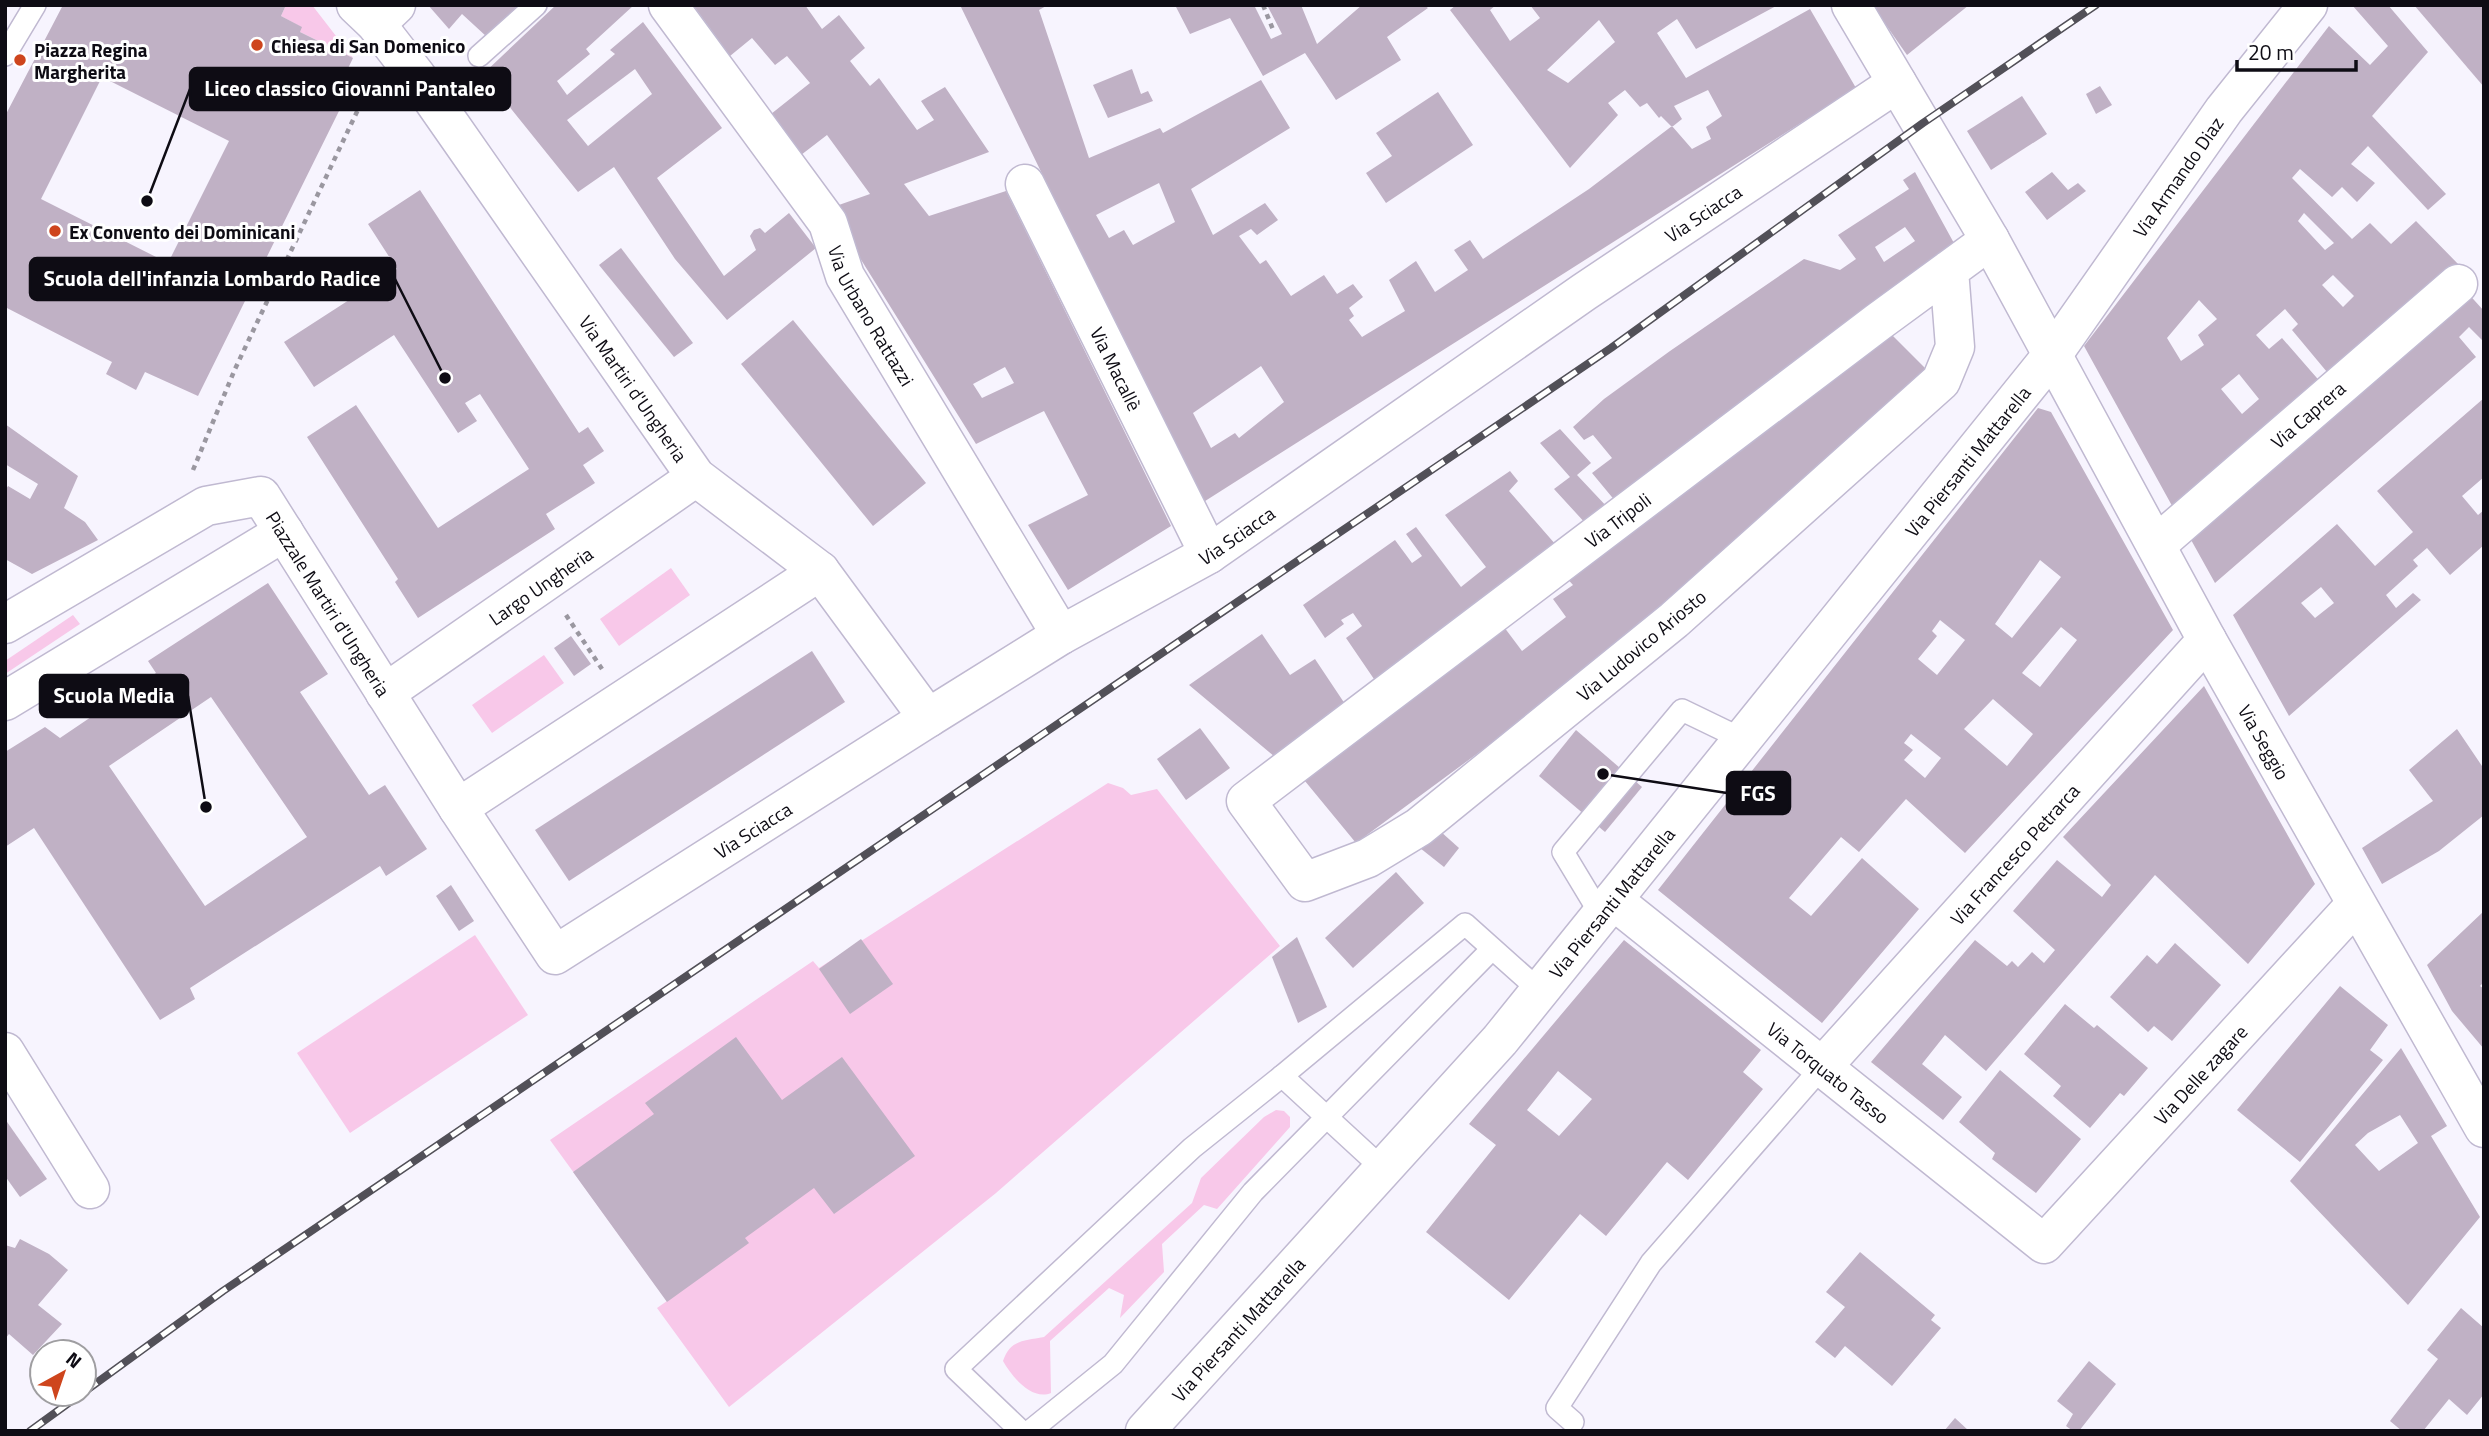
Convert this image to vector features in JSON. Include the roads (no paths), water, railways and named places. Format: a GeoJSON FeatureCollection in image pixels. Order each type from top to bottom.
{"type":"FeatureCollection","features":[{"type":"Feature","properties":{"kind":"street","name":"Via Urbano Rattazzi"},"geometry":{"type":"LineString","coordinates":[[668,5],[828,223],[845,276],[1061,635]]}},
{"type":"Feature","properties":{"kind":"street","name":"Via Seggio"},"geometry":{"type":"LineString","coordinates":[[1851,5],[1990,240],[2207,640],[2484,1128]]}},
{"type":"Feature","properties":{"kind":"street","name":"Via Armando Diaz"},"geometry":{"type":"LineString","coordinates":[[2053,354],[2224,110],[2308,5]]}},
{"type":"Feature","properties":{"kind":"street","name":"Via Martiri d'Ungheria"},"geometry":{"type":"LineString","coordinates":[[379,20],[696,477],[820,571],[928,719]]}},
{"type":"Feature","properties":{"kind":"street","name":"Via Sciacca"},"geometry":{"type":"LineString","coordinates":[[555,955],[1061,635],[1209,554],[1584,292],[1896,83]]}},
{"type":"Feature","properties":{"kind":"street","name":"Via Macallè"},"geometry":{"type":"LineString","coordinates":[[1025,184],[1209,554]]}},
{"type":"Feature","properties":{"kind":"street","name":"Via Tripoli"},"geometry":{"type":"LineString","coordinates":[[1246,801],[1990,240]]}},
{"type":"Feature","properties":{"kind":"street","name":"Via Ludovico Ariosto"},"geometry":{"type":"LineString","coordinates":[[1246,801],[1305,882],[1368,858],[1419,827],[1674,620],[1941,381],[1955,347],[1949,270]]}},
{"type":"Feature","properties":{"kind":"street","name":"Via Caprera"},"geometry":{"type":"LineString","coordinates":[[2156,545],[2458,284]]}},
{"type":"Feature","properties":{"kind":"street","name":"Via Piersanti Mattarella"},"geometry":{"type":"LineString","coordinates":[[1145,1431],[1500,1040],[2053,354]]}},
{"type":"Feature","properties":{"kind":"street","name":"Largo Ungheria"},"geometry":{"type":"LineString","coordinates":[[385,693],[696,477]]}},
{"type":"Feature","properties":{"kind":"street","name":"Piazzale Martiri d'Ungheria"},"geometry":{"type":"LineString","coordinates":[[5,624],[206,506],[261,496],[458,808],[555,955]]}},
{"type":"Feature","properties":{"kind":"street"},"geometry":{"type":"LineString","coordinates":[[5,701],[284,531]]}},
{"type":"Feature","properties":{"kind":"street"},"geometry":{"type":"LineString","coordinates":[[458,808],[820,571]]}},
{"type":"Feature","properties":{"kind":"street","name":"Via Francesco Petrarca"},"geometry":{"type":"LineString","coordinates":[[1822,1067],[2207,640]]}},
{"type":"Feature","properties":{"kind":"street","name":"Via Delle zagare"},"geometry":{"type":"LineString","coordinates":[[2044,1244],[2356,904]]}},
{"type":"Feature","properties":{"kind":"street","name":"Via Torquato Tasso"},"geometry":{"type":"LineString","coordinates":[[1607,907],[1822,1067],[2044,1244]]}},
{"type":"Feature","properties":{"kind":"street"},"geometry":{"type":"LineString","coordinates":[[5,1052],[90,1189]]}},
{"type":"Feature","properties":{"kind":"lane"},"geometry":{"type":"LineString","coordinates":[[5,55],[35,5]]}},
{"type":"Feature","properties":{"kind":"lane"},"geometry":{"type":"LineString","coordinates":[[479,56],[536,5]]}},
{"type":"Feature","properties":{"kind":"lane"},"geometry":{"type":"LineString","coordinates":[[1607,907],[1563,852],[1682,710],[1742,739]]}},
{"type":"Feature","properties":{"kind":"lane"},"geometry":{"type":"LineString","coordinates":[[1021,1431],[956,1369],[1192,1149],[1465,923],[1540,991]]}},
{"type":"Feature","properties":{"kind":"lane"},"geometry":{"type":"LineString","coordinates":[[1030,1431],[1112,1364],[1253,1192],[1328,1119],[1492,948]]}},
{"type":"Feature","properties":{"kind":"lane"},"geometry":{"type":"LineString","coordinates":[[1573,1422],[1557,1408],[1651,1263],[1822,1067]]}},
{"type":"Feature","properties":{"kind":"lane"},"geometry":{"type":"LineString","coordinates":[[1282,1076],[1383,1169]]}},
{"type":"Feature","properties":{"kind":"railway"},"geometry":{"type":"LineString","coordinates":[[98,1382],[223,1291],[1611,348],[1923,123],[2096,5]]}},
{"type":"Feature","properties":{"kind":"railway"},"geometry":{"type":"LineString","coordinates":[[30,1431],[62,1408]]}},
{"type":"Feature","properties":{"kind":"place","name":"Chiesa di San Domenico"},"geometry":{"type":"Point","coordinates":[257,45]}},
{"type":"Feature","properties":{"kind":"place","name":"Piazza Regina Margherita"},"geometry":{"type":"Point","coordinates":[20,60]}},
{"type":"Feature","properties":{"kind":"place","name":"Liceo classico Giovanni Pantaleo"},"geometry":{"type":"Point","coordinates":[147,201]}},
{"type":"Feature","properties":{"kind":"place","name":"Ex Convento dei Dominicani"},"geometry":{"type":"Point","coordinates":[55,231]}},
{"type":"Feature","properties":{"kind":"place","name":"Scuola dell'infanzia Lombardo Radice"},"geometry":{"type":"Point","coordinates":[445,378]}},
{"type":"Feature","properties":{"kind":"place","name":"FGS"},"geometry":{"type":"Point","coordinates":[1603,774]}},
{"type":"Feature","properties":{"kind":"place","name":"Scuola Media"},"geometry":{"type":"Point","coordinates":[206,807]}}]}
